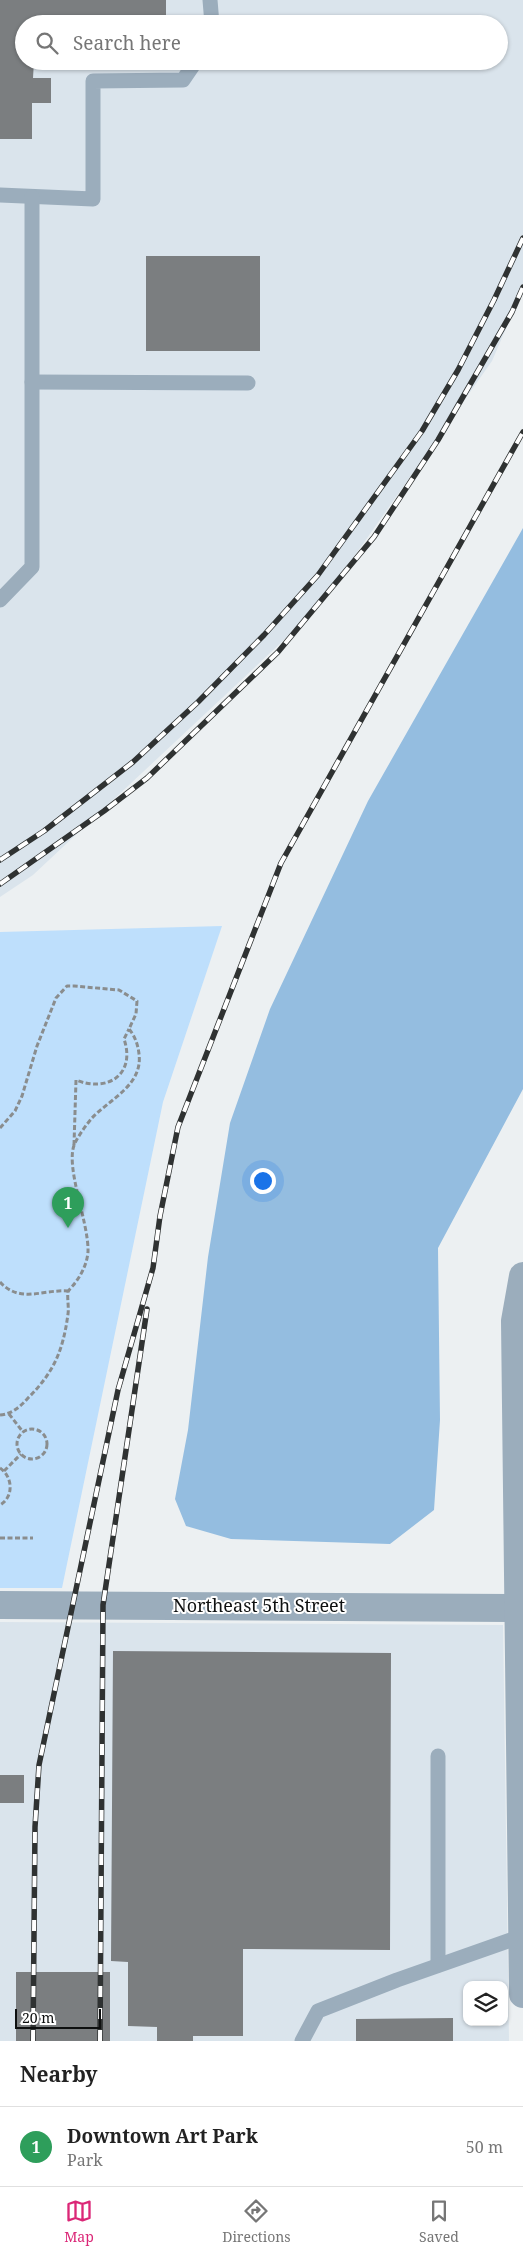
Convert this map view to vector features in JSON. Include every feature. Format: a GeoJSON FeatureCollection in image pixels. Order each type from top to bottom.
{"type":"FeatureCollection","features":[{"type":"Feature","properties":{"kind":"street"},"geometry":{"type":"LineString","coordinates":[[523,1276],[515,1321],[523,1994]]}},
{"type":"Feature","properties":{"kind":"street","name":"Northeast 5th Street"},"geometry":{"type":"LineString","coordinates":[[0,1605],[517,1608]]}},
{"type":"Feature","properties":{"kind":"lane"},"geometry":{"type":"LineString","coordinates":[[210,0],[211,15]]}},
{"type":"Feature","properties":{"kind":"lane"},"geometry":{"type":"LineString","coordinates":[[0,195],[93,199],[93,81],[183,80],[190,70]]}},
{"type":"Feature","properties":{"kind":"lane"},"geometry":{"type":"LineString","coordinates":[[0,600],[32,568],[32,197]]}},
{"type":"Feature","properties":{"kind":"lane"},"geometry":{"type":"LineString","coordinates":[[32,382],[248,383]]}},
{"type":"Feature","properties":{"kind":"lane"},"geometry":{"type":"LineString","coordinates":[[438,1756],[438,1965]]}},
{"type":"Feature","properties":{"kind":"lane"},"geometry":{"type":"LineString","coordinates":[[302,2041],[318,2011],[438,1965],[522,1936]]}},
{"type":"Feature","properties":{"kind":"path"},"geometry":{"type":"LineString","coordinates":[[0,1128],[15,1111],[43,1030],[61,990],[67,986],[119,990],[136,1001],[138,1006],[124,1039],[127,1049],[124,1069],[108,1083],[98,1086],[76,1080],[72,1165],[84,1216],[88,1253],[84,1269],[68,1291],[68,1312],[59,1356],[50,1374],[36,1390],[9,1414],[0,1415]]}},
{"type":"Feature","properties":{"kind":"path"},"geometry":{"type":"LineString","coordinates":[[74,1146],[92,1118],[125,1090],[137,1072],[140,1061],[138,1048],[129,1029]]}},
{"type":"Feature","properties":{"kind":"path"},"geometry":{"type":"LineString","coordinates":[[0,1282],[6,1288],[26,1296],[50,1291],[68,1291]]}},
{"type":"Feature","properties":{"kind":"path"},"geometry":{"type":"LineString","coordinates":[[9,1414],[23,1432]]}},
{"type":"Feature","properties":{"kind":"path"},"geometry":{"type":"LineString","coordinates":[[28,1429],[38,1430],[45,1436],[48,1446],[44,1455],[34,1460],[25,1458],[21,1454],[18,1450],[17,1440],[23,1432],[28,1429]]}},
{"type":"Feature","properties":{"kind":"path"},"geometry":{"type":"LineString","coordinates":[[0,1505],[4,1503],[11,1491],[8,1476],[2,1470],[21,1454]]}},
{"type":"Feature","properties":{"kind":"path"},"geometry":{"type":"LineString","coordinates":[[0,1538],[33,1538]]}},
{"type":"Feature","properties":{"kind":"shaded area"},"geometry":{"type":"Polygon","coordinates":[[[0,0],[523,0],[523,289],[492,361],[317,609],[33,875],[0,897],[0,0]]]}},
{"type":"Feature","properties":{"kind":"shaded area"},"geometry":{"type":"Polygon","coordinates":[[[523,528],[523,1089],[438,1248],[440,1420],[434,1510],[390,1544],[231,1539],[186,1526],[175,1499],[188,1430],[208,1257],[230,1123],[270,1009],[368,801],[523,528]]]}},
{"type":"Feature","properties":{"kind":"shaded area"},"geometry":{"type":"Polygon","coordinates":[[[222,926],[163,1102],[62,1588],[0,1588],[0,932],[222,926]]]}},
{"type":"Feature","properties":{"kind":"shaded area"},"geometry":{"type":"Polygon","coordinates":[[[0,1622],[503,1625],[509,2041],[0,2041],[0,1622]]]}},
{"type":"Feature","properties":{"kind":"building"},"geometry":{"type":"Polygon","coordinates":[[[0,0],[166,0],[166,15],[15,15],[15,70],[33,70],[33,78],[51,78],[51,103],[32,103],[32,139],[0,139],[0,0]]]}},
{"type":"Feature","properties":{"kind":"building"},"geometry":{"type":"Polygon","coordinates":[[[146,256],[260,256],[260,351],[146,351],[146,256]]]}},
{"type":"Feature","properties":{"kind":"building"},"geometry":{"type":"Polygon","coordinates":[[[113,1651],[391,1653],[390,1950],[243,1949],[243,2036],[193,2036],[193,2041],[157,2041],[157,2027],[128,2026],[128,1962],[111,1961],[113,1651]]]}},
{"type":"Feature","properties":{"kind":"building"},"geometry":{"type":"Polygon","coordinates":[[[0,1775],[24,1775],[24,1803],[0,1803],[0,1775]]]}},
{"type":"Feature","properties":{"kind":"building"},"geometry":{"type":"Polygon","coordinates":[[[16,1972],[110,1972],[110,2041],[16,2041],[16,1972]]]}},
{"type":"Feature","properties":{"kind":"building"},"geometry":{"type":"Polygon","coordinates":[[[453,2018],[453,2041],[356,2041],[356,2019],[453,2018]]]}},
{"type":"Feature","properties":{"kind":"railway"},"geometry":{"type":"LineString","coordinates":[[0,860],[44,831],[133,762],[198,702],[264,635],[318,575],[422,431],[458,370],[523,238]]}},
{"type":"Feature","properties":{"kind":"railway"},"geometry":{"type":"LineString","coordinates":[[0,884],[104,811],[147,778],[278,652],[374,537],[438,440],[512,312],[523,287]]}},
{"type":"Feature","properties":{"kind":"railway"},"geometry":{"type":"LineString","coordinates":[[33,2041],[35,1827],[39,1765],[118,1390],[153,1268],[160,1216],[178,1127],[281,863],[523,432]]}},
{"type":"Feature","properties":{"kind":"railway"},"geometry":{"type":"LineString","coordinates":[[100,2041],[103,1605],[147,1309]]}},
{"type":"Feature","properties":{"kind":"place","name":"Downtown Art Park"},"geometry":{"type":"Point","coordinates":[68,1228]}}]}
